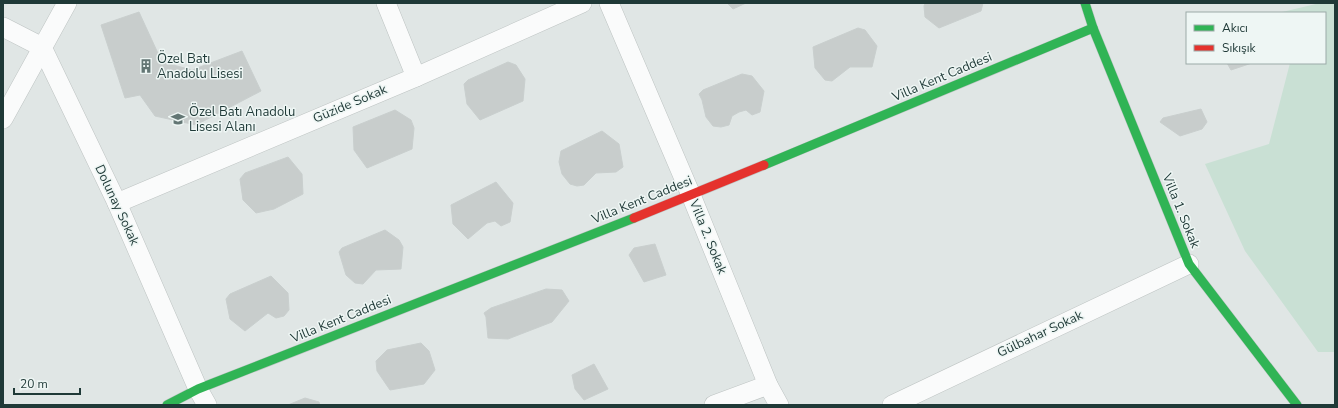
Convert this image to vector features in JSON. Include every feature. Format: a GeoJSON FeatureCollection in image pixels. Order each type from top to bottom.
{"type":"FeatureCollection","features":[{"type":"Feature","properties":{"kind":"street"},"geometry":{"type":"LineString","coordinates":[[3,119],[67,3]]}},
{"type":"Feature","properties":{"kind":"street"},"geometry":{"type":"LineString","coordinates":[[386,3],[416,77]]}},
{"type":"Feature","properties":{"kind":"street","name":"Güzide Sokak"},"geometry":{"type":"LineString","coordinates":[[117,203],[416,77],[582,3]]}},
{"type":"Feature","properties":{"kind":"street","name":"Villa 2. Sokak"},"geometry":{"type":"LineString","coordinates":[[609,3],[691,195],[768,385],[779,405]]}},
{"type":"Feature","properties":{"kind":"street","name":"Villa 1. Sokak"},"geometry":{"type":"LineString","coordinates":[[1085,3],[1093,28],[1189,264],[1297,405]]}},
{"type":"Feature","properties":{"kind":"street"},"geometry":{"type":"LineString","coordinates":[[3,27],[42,47]]}},
{"type":"Feature","properties":{"kind":"street","name":"Villa Kent Caddesi"},"geometry":{"type":"LineString","coordinates":[[185,405],[1093,28]]}},
{"type":"Feature","properties":{"kind":"street","name":"Dolunay Sokak"},"geometry":{"type":"LineString","coordinates":[[42,47],[117,203],[203,397]]}},
{"type":"Feature","properties":{"kind":"street","name":"Gülbahar Sokak"},"geometry":{"type":"LineString","coordinates":[[892,405],[1189,264]]}},
{"type":"Feature","properties":{"kind":"street"},"geometry":{"type":"LineString","coordinates":[[714,405],[768,385]]}},
{"type":"Feature","properties":{"kind":"street","name":"Villa Kent Caddesi"},"geometry":{"type":"LineString","coordinates":[[167,405],[203,397]]}},
{"type":"Feature","properties":{"kind":"green space"},"geometry":{"type":"Polygon","coordinates":[[[1320,3],[1335,3],[1335,352],[1318,352],[1245,251],[1205,164],[1269,144],[1290,64],[1326,64],[1326,12],[1282,12],[1320,3]]]}},
{"type":"Feature","properties":{"kind":"building"},"geometry":{"type":"Polygon","coordinates":[[[727,3],[746,3],[733,9],[727,3]]]}},
{"type":"Feature","properties":{"kind":"building"},"geometry":{"type":"Polygon","coordinates":[[[925,3],[983,3],[981,11],[939,28],[925,17],[925,3]]]}},
{"type":"Feature","properties":{"kind":"building","name":"Özel Batı Anadolu Lisesi"},"geometry":{"type":"Polygon","coordinates":[[[139,12],[162,62],[192,70],[242,51],[261,91],[196,125],[155,116],[140,95],[125,98],[101,25],[139,12]]]}},
{"type":"Feature","properties":{"kind":"building"},"geometry":{"type":"Polygon","coordinates":[[[858,28],[865,30],[877,46],[872,67],[850,67],[832,81],[825,80],[815,68],[813,47],[858,28]]]}},
{"type":"Feature","properties":{"kind":"building"},"geometry":{"type":"Polygon","coordinates":[[[508,62],[516,65],[525,79],[523,101],[480,120],[467,104],[464,84],[468,80],[508,62]]]}},
{"type":"Feature","properties":{"kind":"building"},"geometry":{"type":"Polygon","coordinates":[[[1228,64],[1249,64],[1231,70],[1228,64]]]}},
{"type":"Feature","properties":{"kind":"building"},"geometry":{"type":"Polygon","coordinates":[[[742,74],[752,76],[764,91],[760,112],[752,115],[746,110],[739,112],[732,116],[729,125],[721,127],[713,126],[706,117],[699,94],[703,90],[742,74]]]}},
{"type":"Feature","properties":{"kind":"building"},"geometry":{"type":"Polygon","coordinates":[[[1201,109],[1207,122],[1202,129],[1180,136],[1160,122],[1163,118],[1201,109]]]}},
{"type":"Feature","properties":{"kind":"building"},"geometry":{"type":"Polygon","coordinates":[[[395,110],[411,120],[414,128],[412,149],[367,168],[354,150],[353,127],[395,110]]]}},
{"type":"Feature","properties":{"kind":"building"},"geometry":{"type":"Polygon","coordinates":[[[602,131],[619,144],[623,167],[616,172],[596,173],[584,185],[577,186],[570,184],[562,174],[559,162],[561,151],[602,131]]]}},
{"type":"Feature","properties":{"kind":"building"},"geometry":{"type":"Polygon","coordinates":[[[288,157],[302,174],[303,194],[274,209],[256,213],[243,200],[240,179],[245,173],[288,157]]]}},
{"type":"Feature","properties":{"kind":"building"},"geometry":{"type":"Polygon","coordinates":[[[496,182],[513,203],[510,222],[501,226],[495,221],[487,223],[468,239],[453,224],[451,205],[496,182]]]}},
{"type":"Feature","properties":{"kind":"building"},"geometry":{"type":"Polygon","coordinates":[[[385,230],[399,240],[403,247],[401,269],[376,270],[363,284],[355,283],[346,275],[339,252],[342,248],[385,230]]]}},
{"type":"Feature","properties":{"kind":"building"},"geometry":{"type":"Polygon","coordinates":[[[655,244],[666,275],[644,282],[629,255],[634,248],[655,244]]]}},
{"type":"Feature","properties":{"kind":"building"},"geometry":{"type":"Polygon","coordinates":[[[271,276],[288,293],[289,310],[284,316],[276,318],[268,313],[245,331],[230,319],[226,299],[230,294],[271,276]]]}},
{"type":"Feature","properties":{"kind":"building"},"geometry":{"type":"Polygon","coordinates":[[[546,289],[562,290],[569,301],[552,322],[508,339],[488,338],[486,317],[484,313],[491,308],[546,289]]]}},
{"type":"Feature","properties":{"kind":"building"},"geometry":{"type":"Polygon","coordinates":[[[421,343],[429,351],[435,370],[424,384],[390,390],[377,371],[376,361],[387,350],[421,343]]]}},
{"type":"Feature","properties":{"kind":"building"},"geometry":{"type":"Polygon","coordinates":[[[594,364],[608,389],[584,400],[575,389],[572,375],[594,364]]]}},
{"type":"Feature","properties":{"kind":"building"},"geometry":{"type":"Polygon","coordinates":[[[305,398],[319,402],[320,405],[288,405],[305,398]]]}},
{"type":"Feature","properties":{"kind":"traffic: fast"},"geometry":{"type":"LineString","coordinates":[[1085,3],[1093,28],[1189,264],[1297,405]]}},
{"type":"Feature","properties":{"kind":"traffic: fast"},"geometry":{"type":"LineString","coordinates":[[764,165],[1093,28]]}},
{"type":"Feature","properties":{"kind":"traffic: fast"},"geometry":{"type":"LineString","coordinates":[[167,405],[198,389],[634,218]]}},
{"type":"Feature","properties":{"kind":"traffic: jam"},"geometry":{"type":"LineString","coordinates":[[634,218],[764,165]]}},
{"type":"Feature","properties":{"kind":"place","name":"Özel Batı Anadolu Lisesi"},"geometry":{"type":"Point","coordinates":[146,66]}},
{"type":"Feature","properties":{"kind":"place","name":"Özel Batı Anadolu Lisesi Alanı"},"geometry":{"type":"Point","coordinates":[178,119]}}]}
